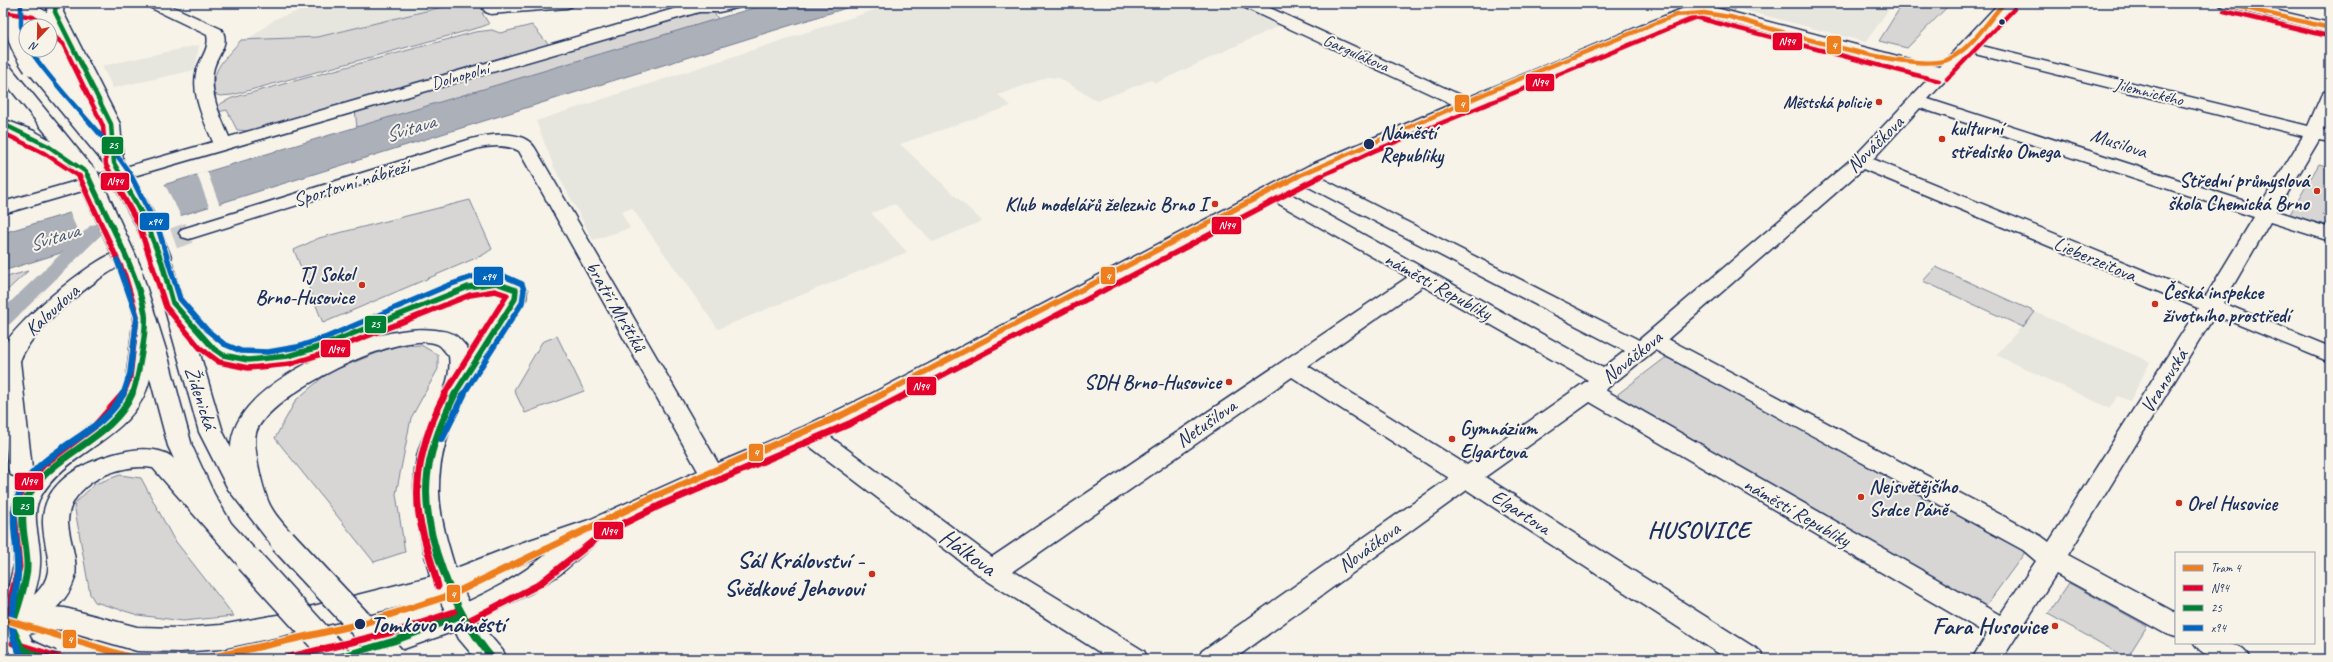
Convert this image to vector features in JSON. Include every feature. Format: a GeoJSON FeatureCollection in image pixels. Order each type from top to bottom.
{"type":"FeatureCollection","features":[{"type":"Feature","properties":{"kind":"main road"},"geometry":{"type":"LineString","coordinates":[[56,3],[55,12],[111,124],[114,163]]}},
{"type":"Feature","properties":{"kind":"main road"},"geometry":{"type":"LineString","coordinates":[[159,6],[182,3]]}},
{"type":"Feature","properties":{"kind":"main road"},"geometry":{"type":"LineString","coordinates":[[491,9],[567,3]]}},
{"type":"Feature","properties":{"kind":"main road"},"geometry":{"type":"LineString","coordinates":[[672,3],[698,7],[724,8],[740,3]]}},
{"type":"Feature","properties":{"kind":"main road","name":"Gargulákova"},"geometry":{"type":"LineString","coordinates":[[1246,3],[1467,104]]}},
{"type":"Feature","properties":{"kind":"main road","name":"Nováčkova"},"geometry":{"type":"LineString","coordinates":[[1212,659],[1596,385],[1647,345],[1861,161],[2008,3]]}},
{"type":"Feature","properties":{"kind":"main road"},"geometry":{"type":"LineString","coordinates":[[2226,3],[2330,28]]}},
{"type":"Feature","properties":{"kind":"main road"},"geometry":{"type":"LineString","coordinates":[[10,6],[37,10],[69,39]]}},
{"type":"Feature","properties":{"kind":"main road","name":"Židenická"},"geometry":{"type":"LineString","coordinates":[[10,6],[17,44],[32,67],[114,163],[146,222],[162,263],[211,432],[237,482],[283,541],[393,659]]}},
{"type":"Feature","properties":{"kind":"main road"},"geometry":{"type":"LineString","coordinates":[[159,6],[210,28],[215,32],[218,43],[205,70],[204,89],[207,104],[223,144]]}},
{"type":"Feature","properties":{"kind":"main road"},"geometry":{"type":"LineString","coordinates":[[6,628],[50,618],[59,618],[137,639],[180,640],[214,638],[277,626],[446,584],[539,546],[598,527],[712,474],[810,434],[879,400],[1304,176],[1370,144],[1467,104],[1692,6],[1942,73]]}},
{"type":"Feature","properties":{"kind":"main road","name":"Dolnopolní"},"geometry":{"type":"LineString","coordinates":[[3,208],[698,7]]}},
{"type":"Feature","properties":{"kind":"main road","name":"Jilemnického"},"geometry":{"type":"LineString","coordinates":[[1968,47],[2322,135]]}},
{"type":"Feature","properties":{"kind":"main road","name":"Židenická"},"geometry":{"type":"LineString","coordinates":[[5,72],[86,172],[145,315],[180,446],[202,495],[222,530],[339,659]]}},
{"type":"Feature","properties":{"kind":"main road","name":"Vranovská"},"geometry":{"type":"LineString","coordinates":[[1986,659],[2052,559],[2266,214],[2322,135],[2330,96]]}},
{"type":"Feature","properties":{"kind":"main road","name":"Musilova"},"geometry":{"type":"LineString","coordinates":[[1917,101],[2330,235]]}},
{"type":"Feature","properties":{"kind":"main road"},"geometry":{"type":"LineString","coordinates":[[3,124],[48,146],[86,172]]}},
{"type":"Feature","properties":{"kind":"main road","name":"Sportovní nábřeží"},"geometry":{"type":"LineString","coordinates":[[189,233],[474,144],[495,140],[515,142]]}},
{"type":"Feature","properties":{"kind":"main road","name":"bratří Mrštíků"},"geometry":{"type":"LineString","coordinates":[[515,142],[526,148],[712,474]]}},
{"type":"Feature","properties":{"kind":"main road","name":"Lieberzeitova"},"geometry":{"type":"LineString","coordinates":[[1861,161],[2330,355]]}},
{"type":"Feature","properties":{"kind":"main road","name":"náměstí Republiky"},"geometry":{"type":"LineString","coordinates":[[1304,176],[1647,345],[2032,543],[2052,559],[2175,625]]}},
{"type":"Feature","properties":{"kind":"main road","name":"náměstí Republiky"},"geometry":{"type":"LineString","coordinates":[[1272,192],[1422,277],[1596,385],[2005,631]]}},
{"type":"Feature","properties":{"kind":"main road","name":"Kaloudova"},"geometry":{"type":"LineString","coordinates":[[20,469],[9,361],[11,350],[24,335],[92,273],[124,266]]}},
{"type":"Feature","properties":{"kind":"main road","name":"Netušilova"},"geometry":{"type":"LineString","coordinates":[[992,571],[1422,277]]}},
{"type":"Feature","properties":{"kind":"main road"},"geometry":{"type":"LineString","coordinates":[[173,303],[214,349],[236,358],[261,359],[288,356],[322,346],[468,287],[487,283],[511,287],[516,290],[515,300],[452,397]]}},
{"type":"Feature","properties":{"kind":"main road"},"geometry":{"type":"LineString","coordinates":[[6,628],[27,568],[22,512],[25,502],[34,486],[48,471],[100,432],[121,412],[130,400],[138,379],[145,315]]}},
{"type":"Feature","properties":{"kind":"main road"},"geometry":{"type":"LineString","coordinates":[[259,512],[245,454],[244,433],[248,423],[261,406],[301,377],[346,354],[380,342],[409,336],[430,336],[448,342],[459,353],[459,374],[452,397],[435,436],[429,456],[426,480],[428,518],[446,584],[460,616],[469,631],[493,659]]}},
{"type":"Feature","properties":{"kind":"main road","name":"Elgartova"},"geometry":{"type":"LineString","coordinates":[[1292,365],[1750,659]]}},
{"type":"Feature","properties":{"kind":"main road","name":"Hálkova"},"geometry":{"type":"LineString","coordinates":[[810,434],[992,571],[1134,659]]}},
{"type":"Feature","properties":{"kind":"main road"},"geometry":{"type":"LineString","coordinates":[[6,628],[39,606],[56,589],[62,573],[55,518],[57,506],[64,493],[73,484],[95,470],[133,458],[153,458],[161,461],[222,530]]}},
{"type":"Feature","properties":{"kind":"main road"},"geometry":{"type":"LineString","coordinates":[[332,659],[394,641],[460,616],[539,574],[598,527]]}},
{"type":"Feature","properties":{"kind":"main road"},"geometry":{"type":"LineString","coordinates":[[6,628],[22,649],[45,659]]}},
{"type":"Feature","properties":{"kind":"main road"},"geometry":{"type":"LineString","coordinates":[[2210,644],[2237,659]]}},
{"type":"Feature","properties":{"kind":"shaded area"},"geometry":{"type":"Polygon","coordinates":[[[319,3],[459,3],[318,37],[251,40],[251,37],[277,18],[320,5],[319,3]]]}},
{"type":"Feature","properties":{"kind":"shaded area"},"geometry":{"type":"Polygon","coordinates":[[[459,3],[497,3],[492,12],[482,13],[489,24],[481,27],[232,95],[220,96],[214,94],[215,77],[220,64],[241,40],[318,37],[459,3]]]}},
{"type":"Feature","properties":{"kind":"shaded area"},"geometry":{"type":"Polygon","coordinates":[[[896,3],[1232,3],[1281,25],[1156,83],[1151,80],[1097,101],[1059,78],[1048,77],[998,95],[1011,106],[900,144],[982,221],[933,242],[895,204],[871,213],[907,252],[718,329],[632,208],[621,212],[630,228],[593,240],[554,167],[536,121],[896,3]]]}},
{"type":"Feature","properties":{"kind":"shaded area"},"geometry":{"type":"Polygon","coordinates":[[[1703,3],[1740,3],[1733,12],[1703,3]]]}},
{"type":"Feature","properties":{"kind":"shaded area"},"geometry":{"type":"Polygon","coordinates":[[[1740,3],[1893,3],[1866,42],[1736,8],[1740,3]]]}},
{"type":"Feature","properties":{"kind":"shaded area"},"geometry":{"type":"Polygon","coordinates":[[[1903,3],[1951,3],[1907,48],[1879,41],[1903,3]]]}},
{"type":"Feature","properties":{"kind":"shaded area"},"geometry":{"type":"Polygon","coordinates":[[[711,11],[718,19],[357,128],[355,109],[686,15],[711,11]]]}},
{"type":"Feature","properties":{"kind":"shaded area"},"geometry":{"type":"Polygon","coordinates":[[[532,25],[549,45],[249,131],[237,130],[227,110],[218,112],[216,109],[222,103],[232,98],[475,32],[492,30],[500,33],[532,25]]]}},
{"type":"Feature","properties":{"kind":"shaded area"},"geometry":{"type":"Polygon","coordinates":[[[199,45],[195,70],[113,88],[102,66],[199,45]]]}},
{"type":"Feature","properties":{"kind":"shaded area","name":"Střední průmyslová škola Chemická Brno"},"geometry":{"type":"Polygon","coordinates":[[[2319,164],[2330,167],[2330,202],[2322,215],[2330,218],[2330,227],[2290,214],[2319,164]]]}},
{"type":"Feature","properties":{"kind":"shaded area","name":"TJ Sokol Brno-Husovice"},"geometry":{"type":"Polygon","coordinates":[[[470,200],[492,249],[483,255],[323,323],[294,250],[319,238],[470,200]]]}},
{"type":"Feature","properties":{"kind":"shaded area"},"geometry":{"type":"Polygon","coordinates":[[[1936,267],[2035,312],[2023,327],[1923,281],[1936,267]]]}},
{"type":"Feature","properties":{"kind":"shaded area"},"geometry":{"type":"Polygon","coordinates":[[[28,271],[3,294],[3,278],[28,271]]]}},
{"type":"Feature","properties":{"kind":"shaded area"},"geometry":{"type":"Polygon","coordinates":[[[2035,312],[2150,362],[2130,401],[2118,396],[2109,408],[1996,355],[2035,312]]]}},
{"type":"Feature","properties":{"kind":"shaded area"},"geometry":{"type":"Polygon","coordinates":[[[557,336],[584,391],[525,413],[514,390],[542,342],[557,336]]]}},
{"type":"Feature","properties":{"kind":"shaded area"},"geometry":{"type":"Polygon","coordinates":[[[421,345],[438,355],[438,369],[411,418],[396,494],[405,552],[374,562],[275,438],[296,400],[329,372],[395,346],[421,345]]]}},
{"type":"Feature","properties":{"kind":"shaded area"},"geometry":{"type":"Polygon","coordinates":[[[1665,358],[1668,358],[2026,551],[1985,607],[1619,397],[1618,394],[1665,358]]]}},
{"type":"Feature","properties":{"kind":"shaded area"},"geometry":{"type":"Polygon","coordinates":[[[120,475],[141,478],[173,538],[234,616],[183,621],[138,615],[95,602],[90,594],[74,504],[95,484],[120,475]]]}},
{"type":"Feature","properties":{"kind":"shaded area"},"geometry":{"type":"Polygon","coordinates":[[[2069,583],[2147,626],[2127,658],[2048,614],[2069,583]]]}},
{"type":"Feature","properties":{"kind":"water","name":"Svitava"},"geometry":{"type":"Polygon","coordinates":[[[770,3],[862,3],[3,271],[3,233],[770,3]]]}},
{"type":"Feature","properties":{"kind":"pier"},"geometry":{"type":"Polygon","coordinates":[[[207,171],[220,206],[210,209],[197,174],[207,171]]]}},
{"type":"Feature","properties":{"kind":"pier"},"geometry":{"type":"Polygon","coordinates":[[[164,183],[182,218],[85,248],[69,211],[164,183]]]}},
{"type":"Feature","properties":{"kind":"waterway","name":"Svitava"},"geometry":{"type":"LineString","coordinates":[[3,320],[97,229]]}},
{"type":"Feature","properties":{"kind":"tunnel"},"geometry":{"type":"LineString","coordinates":[[115,259],[189,233]]}},
{"type":"Feature","properties":{"kind":"tram line","name":"4"},"geometry":{"type":"LineString","coordinates":[[205,659],[361,624],[421,606],[451,595],[647,500],[842,415],[1312,169],[1507,84],[1676,15],[1704,13],[1730,17],[1886,59],[1912,64],[1930,64],[1939,63],[1955,56],[1974,38],[2004,3]]}},
{"type":"Feature","properties":{"kind":"tram line","name":"4"},"geometry":{"type":"LineString","coordinates":[[2224,3],[2330,28]]}},
{"type":"Feature","properties":{"kind":"tram line","name":"4"},"geometry":{"type":"LineString","coordinates":[[3,619],[136,659]]}},
{"type":"Feature","properties":{"kind":"transit line","name":"x94"},"geometry":{"type":"LineString","coordinates":[[21,3],[21,18]]}},
{"type":"Feature","properties":{"kind":"transit line","name":"25"},"geometry":{"type":"LineString","coordinates":[[56,3],[55,12],[111,124],[114,163],[146,222],[162,263],[173,303],[214,349],[223,355],[248,360],[288,356],[322,346],[468,287],[496,283],[516,290],[515,299],[469,369],[443,419],[433,445],[428,472],[426,500],[433,535],[448,584],[460,611],[474,636],[493,659]]}},
{"type":"Feature","properties":{"kind":"transit line","name":"N94"},"geometry":{"type":"LineString","coordinates":[[1947,79],[2014,9]]}},
{"type":"Feature","properties":{"kind":"transit line","name":"N94"},"geometry":{"type":"LineString","coordinates":[[2224,11],[2328,36]]}},
{"type":"Feature","properties":{"kind":"transit line","name":"N94"},"geometry":{"type":"LineString","coordinates":[[3,12],[34,18]]}},
{"type":"Feature","properties":{"kind":"transit line","name":"N94"},"geometry":{"type":"LineString","coordinates":[[464,623],[538,585],[564,566],[602,534],[661,505],[849,424],[1319,177],[1374,151],[1699,16]]}},
{"type":"Feature","properties":{"kind":"transit line","name":"N94"},"geometry":{"type":"LineString","coordinates":[[1694,17],[1939,81]]}},
{"type":"Feature","properties":{"kind":"transit line","name":"N94"},"geometry":{"type":"LineString","coordinates":[[58,40],[63,44],[103,126],[106,165],[139,225],[154,266],[166,307],[200,348],[219,362],[248,368],[290,364],[325,353],[470,295],[495,291],[507,295],[462,364],[442,398],[427,435],[422,454],[419,473],[419,513],[425,541],[438,586]]}},
{"type":"Feature","properties":{"kind":"transit line","name":"x94"},"geometry":{"type":"LineString","coordinates":[[35,58],[55,85],[112,149],[137,185],[159,231],[180,299],[198,322],[224,344],[241,351],[268,352],[297,347],[358,325],[420,297],[475,276],[504,276],[522,284],[524,290],[522,303],[459,401],[442,439]]}},
{"type":"Feature","properties":{"kind":"transit line","name":"25"},"geometry":{"type":"LineString","coordinates":[[3,124],[48,146],[86,172],[132,273],[145,315],[138,379],[129,401],[121,412],[100,432],[48,471],[30,492],[25,502],[22,512],[27,568],[12,627]]}},
{"type":"Feature","properties":{"kind":"transit line","name":"N94"},"geometry":{"type":"LineString","coordinates":[[3,133],[44,153],[80,177],[125,276],[137,316],[130,377],[122,397],[95,426],[43,465],[23,488],[18,499],[14,512],[19,567],[4,625]]}},
{"type":"Feature","properties":{"kind":"transit line","name":"x94"},"geometry":{"type":"LineString","coordinates":[[25,659],[18,651],[13,641],[12,628],[12,615],[19,562],[14,515],[15,507],[22,490],[41,465],[113,408],[127,386],[134,352],[137,317],[132,297],[117,260]]}},
{"type":"Feature","properties":{"kind":"transit line","name":"N94"},"geometry":{"type":"LineString","coordinates":[[282,659],[401,630],[457,611]]}},
{"type":"Feature","properties":{"kind":"transit line","name":"25"},"geometry":{"type":"LineString","coordinates":[[332,659],[394,641],[460,616]]}},
{"type":"Feature","properties":{"kind":"transit line","name":"25"},"geometry":{"type":"LineString","coordinates":[[12,627],[22,649],[45,659]]}},
{"type":"Feature","properties":{"kind":"transit line","name":"N94"},"geometry":{"type":"LineString","coordinates":[[13,643],[64,659]]}},
{"type":"Feature","properties":{"kind":"place","name":"Městská policie"},"geometry":{"type":"Point","coordinates":[1879,102]}},
{"type":"Feature","properties":{"kind":"place","name":"kulturní středisko Omega"},"geometry":{"type":"Point","coordinates":[1942,139]}},
{"type":"Feature","properties":{"kind":"place","name":"Náměstí Republiky"},"geometry":{"type":"Point","coordinates":[1369,144]}},
{"type":"Feature","properties":{"kind":"place","name":"Střední průmyslová škola Chemická Brno"},"geometry":{"type":"Point","coordinates":[2317,191]}},
{"type":"Feature","properties":{"kind":"place","name":"Klub modelářů železnic Brno I"},"geometry":{"type":"Point","coordinates":[1215,204]}},
{"type":"Feature","properties":{"kind":"place","name":"TJ Sokol Brno-Husovice"},"geometry":{"type":"Point","coordinates":[362,285]}},
{"type":"Feature","properties":{"kind":"place","name":"Česká inspekce životního prostředí"},"geometry":{"type":"Point","coordinates":[2155,304]}},
{"type":"Feature","properties":{"kind":"place","name":"SDH Brno-Husovice"},"geometry":{"type":"Point","coordinates":[1229,382]}},
{"type":"Feature","properties":{"kind":"place","name":"Gymnázium Elgartova"},"geometry":{"type":"Point","coordinates":[1452,439]}},
{"type":"Feature","properties":{"kind":"place","name":"Nejsvětějšího Srdce Páně"},"geometry":{"type":"Point","coordinates":[1861,497]}},
{"type":"Feature","properties":{"kind":"place","name":"Orel Husovice"},"geometry":{"type":"Point","coordinates":[2179,503]}},
{"type":"Feature","properties":{"kind":"place","name":"Sál Království - Svědkové Jehovovi"},"geometry":{"type":"Point","coordinates":[872,574]}},
{"type":"Feature","properties":{"kind":"place","name":"Tomkovo náměstí"},"geometry":{"type":"Point","coordinates":[360,624]}},
{"type":"Feature","properties":{"kind":"place","name":"Fara Husovice"},"geometry":{"type":"Point","coordinates":[2055,626]}},
{"type":"Feature","properties":{"kind":"district","name":"HUSOVICE"},"geometry":{"type":"Point","coordinates":[1699,530]}}]}
